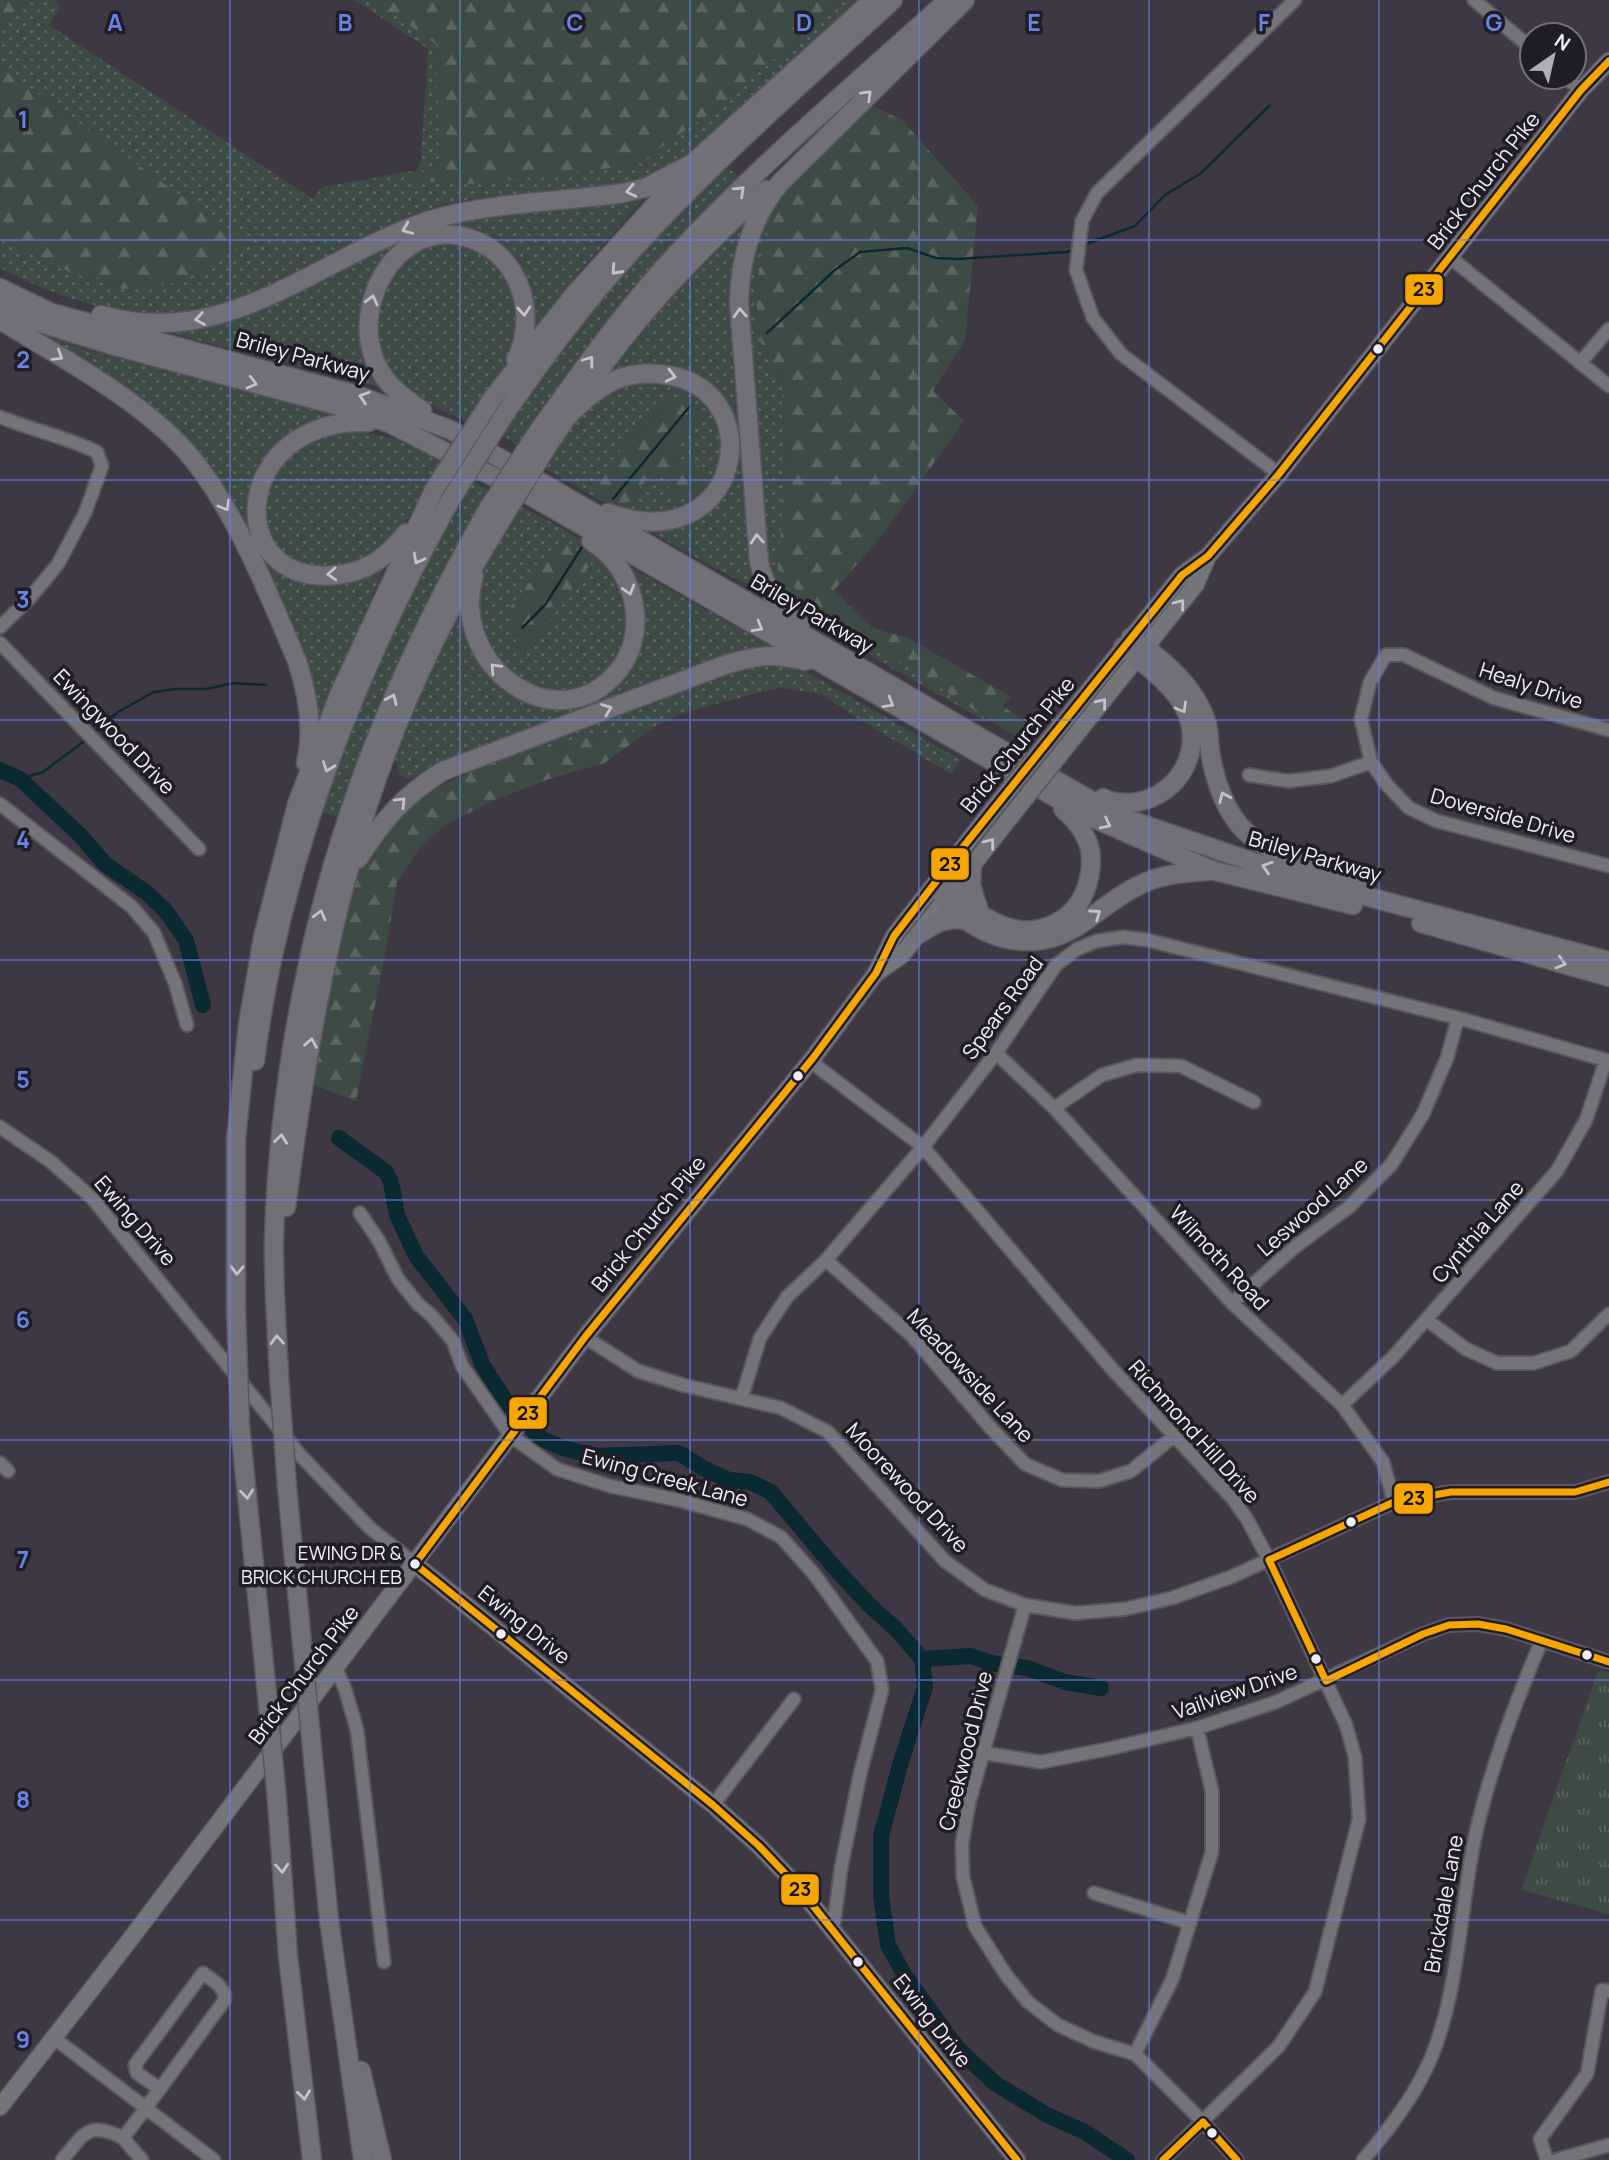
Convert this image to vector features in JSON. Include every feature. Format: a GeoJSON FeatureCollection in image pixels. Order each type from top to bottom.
{"type":"FeatureCollection","features":[{"type":"Feature","properties":{"kind":"highway"},"geometry":{"type":"LineString","coordinates":[[297,804],[339,695],[423,510],[506,379],[581,286],[693,163],[873,0]]}},
{"type":"Feature","properties":{"kind":"highway"},"geometry":{"type":"LineString","coordinates":[[237,1228],[256,1052],[274,954],[326,772],[376,647],[416,561],[451,499],[508,409],[586,305],[673,207],[751,130],[893,0]]}},
{"type":"Feature","properties":{"kind":"highway"},"geometry":{"type":"LineString","coordinates":[[363,2160],[329,1920],[287,1487],[275,1305],[274,1239],[290,1061],[321,911],[357,789],[421,636],[595,351],[661,272],[720,210],[948,0]]}},
{"type":"Feature","properties":{"kind":"highway"},"geometry":{"type":"LineString","coordinates":[[568,416],[615,350],[730,221],[818,143],[965,0]]}},
{"type":"Feature","properties":{"kind":"highway"},"geometry":{"type":"LineString","coordinates":[[818,143],[767,199],[748,236],[740,280],[744,371],[762,574],[780,607],[792,619],[854,664]]}},
{"type":"Feature","properties":{"kind":"highway"},"geometry":{"type":"LineString","coordinates":[[0,282],[57,303],[107,317],[137,322],[194,321],[257,303],[367,247],[431,219],[481,209],[623,193],[645,187],[693,163]]}},
{"type":"Feature","properties":{"kind":"highway"},"geometry":{"type":"LineString","coordinates":[[451,430],[403,398],[390,386],[375,360],[369,332],[371,301],[380,277],[395,258],[423,240],[445,235],[472,239],[499,254],[516,278],[525,312],[524,338],[506,379]]}},
{"type":"Feature","properties":{"kind":"highway","name":"Briley Parkway"},"geometry":{"type":"LineString","coordinates":[[0,288],[52,313],[357,395],[451,430],[990,743],[1130,820],[1309,881],[1609,961]]}},
{"type":"Feature","properties":{"kind":"highway","name":"Briley Parkway"},"geometry":{"type":"LineString","coordinates":[[0,305],[34,321],[111,345],[332,404],[389,423],[529,495],[1045,792],[1143,842],[1211,870],[1389,914],[1609,977]]}},
{"type":"Feature","properties":{"kind":"highway"},"geometry":{"type":"LineString","coordinates":[[0,320],[116,393],[163,428],[197,464],[226,507],[287,638],[304,684],[310,723],[309,743],[297,804],[263,937],[248,1024],[236,1139],[236,1311],[240,1426],[277,1800],[288,1956],[312,2160]]}},
{"type":"Feature","properties":{"kind":"highway"},"geometry":{"type":"LineString","coordinates":[[542,441],[591,393],[611,381],[634,374],[655,373],[678,377],[699,387],[715,402],[728,425],[730,462],[725,477],[704,505],[678,519],[661,523],[625,520],[559,493]]}},
{"type":"Feature","properties":{"kind":"highway"},"geometry":{"type":"LineString","coordinates":[[389,423],[334,424],[310,432],[288,446],[268,469],[257,495],[255,508],[260,532],[271,553],[291,568],[333,575],[361,569],[384,557],[423,510]]}},
{"type":"Feature","properties":{"kind":"highway"},"geometry":{"type":"LineString","coordinates":[[492,518],[470,600],[474,634],[488,662],[523,691],[552,699],[587,695],[612,678],[631,650],[635,631],[632,594],[623,572],[612,558],[529,495]]}},
{"type":"Feature","properties":{"kind":"highway"},"geometry":{"type":"LineString","coordinates":[[275,1305],[301,1102],[319,999],[347,877],[379,776],[405,708],[468,573],[487,542]]}},
{"type":"Feature","properties":{"kind":"highway"},"geometry":{"type":"LineString","coordinates":[[990,743],[1019,752],[1107,801],[1141,802],[1160,795],[1171,787],[1185,768],[1190,757],[1192,730],[1186,711],[1134,647]]}},
{"type":"Feature","properties":{"kind":"highway"},"geometry":{"type":"LineString","coordinates":[[1134,647],[1158,657],[1195,696],[1207,724],[1216,777],[1232,814],[1246,832],[1280,854],[1451,919]]}},
{"type":"Feature","properties":{"kind":"highway"},"geometry":{"type":"LineString","coordinates":[[347,877],[375,832],[403,799],[443,771],[710,670],[754,656],[783,656],[830,669]]}},
{"type":"Feature","properties":{"kind":"highway"},"geometry":{"type":"LineString","coordinates":[[919,934],[939,920],[973,917],[1017,930],[1032,931],[1044,929],[1074,911],[1086,891],[1091,859],[1086,836],[1071,816],[1045,792]]}},
{"type":"Feature","properties":{"kind":"highway"},"geometry":{"type":"LineString","coordinates":[[972,866],[973,917]]}},
{"type":"Feature","properties":{"kind":"highway"},"geometry":{"type":"LineString","coordinates":[[942,889],[1002,939],[1044,941],[1079,926],[1143,883],[1165,876],[1211,870]]}},
{"type":"Feature","properties":{"kind":"highway"},"geometry":{"type":"LineString","coordinates":[[329,1920],[382,2160]]}},
{"type":"Feature","properties":{"kind":"main road","name":"Brick Church Pike"},"geometry":{"type":"LineString","coordinates":[[1588,83],[1609,61]]}},
{"type":"Feature","properties":{"kind":"main road","name":"Brick Church Pike"},"geometry":{"type":"LineString","coordinates":[[876,973],[901,956],[919,934],[942,889],[994,808],[1052,736],[1196,584],[1208,556],[1279,474],[1580,91]]}},
{"type":"Feature","properties":{"kind":"main road","name":"Brick Church Pike"},"geometry":{"type":"LineString","coordinates":[[0,2107],[415,1564],[584,1337],[810,1061],[876,973],[894,936],[942,889],[972,866],[1066,747],[1134,647]]}},
{"type":"Feature","properties":{"kind":"main road","name":"Ewing Drive"},"geometry":{"type":"LineString","coordinates":[[415,1564],[713,1805],[759,1846],[833,1930],[1017,2160]]}},
{"type":"Feature","properties":{"kind":"street"},"geometry":{"type":"LineString","coordinates":[[1279,474],[1121,354],[1093,318],[1076,270],[1082,220],[1097,193],[1295,0]]}},
{"type":"Feature","properties":{"kind":"street"},"geometry":{"type":"LineString","coordinates":[[1474,0],[1518,37]]}},
{"type":"Feature","properties":{"kind":"street"},"geometry":{"type":"LineString","coordinates":[[1451,258],[1609,386]]}},
{"type":"Feature","properties":{"kind":"street"},"geometry":{"type":"LineString","coordinates":[[1580,363],[1609,328]]}},
{"type":"Feature","properties":{"kind":"street"},"geometry":{"type":"LineString","coordinates":[[0,417],[32,430],[78,442],[97,452],[102,466],[85,513],[58,564],[29,600],[0,627]]}},
{"type":"Feature","properties":{"kind":"street","name":"Ewingwood Drive"},"geometry":{"type":"LineString","coordinates":[[0,643],[199,849]]}},
{"type":"Feature","properties":{"kind":"street","name":"Doverside Drive"},"geometry":{"type":"LineString","coordinates":[[1404,655],[1386,655],[1370,682],[1361,719],[1371,762],[1387,785],[1409,808],[1437,821],[1609,866]]}},
{"type":"Feature","properties":{"kind":"street","name":"Healy Drive"},"geometry":{"type":"LineString","coordinates":[[1404,655],[1494,698],[1609,730]]}},
{"type":"Feature","properties":{"kind":"street"},"geometry":{"type":"LineString","coordinates":[[1249,775],[1288,781],[1331,776],[1371,762]]}},
{"type":"Feature","properties":{"kind":"street"},"geometry":{"type":"LineString","coordinates":[[0,804],[132,907],[154,933],[175,983],[187,1025]]}},
{"type":"Feature","properties":{"kind":"street","name":"Spears Road"},"geometry":{"type":"LineString","coordinates":[[741,1397],[760,1338],[787,1297],[826,1260],[923,1147],[996,1053],[1056,965],[1077,949],[1097,941],[1123,937],[1147,940],[1458,1018],[1608,1061]]}},
{"type":"Feature","properties":{"kind":"street","name":"Leswood Lane"},"geometry":{"type":"LineString","coordinates":[[1232,1303],[1296,1246],[1349,1207],[1391,1165],[1423,1114],[1447,1058],[1458,1018]]}},
{"type":"Feature","properties":{"kind":"street","name":"Wilmoth Road"},"geometry":{"type":"LineString","coordinates":[[996,1053],[1054,1108],[1232,1303],[1342,1405],[1383,1462],[1394,1502]]}},
{"type":"Feature","properties":{"kind":"street","name":"Richmond Hill Drive"},"geometry":{"type":"LineString","coordinates":[[810,1061],[923,1147],[1113,1370],[1233,1499],[1269,1560],[1346,1725],[1355,1757],[1359,1819],[1315,1992],[1279,2046],[1163,2160]]}},
{"type":"Feature","properties":{"kind":"street","name":"Cynthia Lane"},"geometry":{"type":"LineString","coordinates":[[1342,1405],[1393,1357],[1427,1320],[1557,1171],[1586,1120],[1608,1061]]}},
{"type":"Feature","properties":{"kind":"street"},"geometry":{"type":"LineString","coordinates":[[1054,1108],[1102,1075],[1137,1065],[1181,1066],[1254,1102]]}},
{"type":"Feature","properties":{"kind":"street","name":"Ewing Drive"},"geometry":{"type":"LineString","coordinates":[[0,1127],[50,1161],[92,1198],[301,1456],[370,1528],[415,1564]]}},
{"type":"Feature","properties":{"kind":"street","name":"Ewing Creek Lane"},"geometry":{"type":"LineString","coordinates":[[360,1213],[379,1241],[398,1279],[418,1304],[447,1332],[462,1366],[513,1433],[557,1469],[610,1486],[678,1500],[747,1519],[781,1537],[814,1574],[877,1661],[882,1689],[860,1774],[841,1868],[833,1930]]}},
{"type":"Feature","properties":{"kind":"street","name":"Meadowside Lane"},"geometry":{"type":"LineString","coordinates":[[826,1260],[912,1336],[1025,1464],[1062,1480],[1099,1481],[1131,1471],[1174,1436]]}},
{"type":"Feature","properties":{"kind":"street"},"geometry":{"type":"LineString","coordinates":[[1427,1320],[1466,1349],[1497,1363],[1534,1363],[1571,1351],[1609,1314]]}},
{"type":"Feature","properties":{"kind":"street","name":"Moorewood Drive"},"geometry":{"type":"LineString","coordinates":[[584,1337],[638,1371],[683,1385],[781,1408],[828,1432],[945,1560],[985,1590],[1025,1605],[1075,1613],[1125,1609],[1172,1598],[1231,1577],[1394,1502],[1451,1492],[1575,1492],[1609,1482]]}},
{"type":"Feature","properties":{"kind":"street","name":"Creekwood Drive"},"geometry":{"type":"LineString","coordinates":[[1025,1605],[969,1803],[962,1844],[963,1877],[975,1926],[1006,1975],[1028,2002],[1058,2025],[1095,2042],[1135,2054],[1237,2160]]}},
{"type":"Feature","properties":{"kind":"street","name":"Vailview Drive"},"geometry":{"type":"LineString","coordinates":[[984,1753],[1041,1762],[1197,1728],[1276,1702],[1423,1634],[1449,1625],[1478,1624],[1506,1629],[1609,1662]]}},
{"type":"Feature","properties":{"kind":"street","name":"Brickdale Lane"},"geometry":{"type":"LineString","coordinates":[[1363,2160],[1387,2133],[1410,2097],[1425,2072],[1436,2044],[1447,2001],[1476,1831],[1488,1784],[1508,1720],[1541,1642]]}},
{"type":"Feature","properties":{"kind":"street"},"geometry":{"type":"LineString","coordinates":[[336,1668],[358,1730],[384,1962]]}},
{"type":"Feature","properties":{"kind":"street"},"geometry":{"type":"LineString","coordinates":[[713,1805],[794,1699]]}},
{"type":"Feature","properties":{"kind":"street"},"geometry":{"type":"LineString","coordinates":[[1135,2054],[1172,1980],[1212,1852],[1212,1791],[1197,1728]]}},
{"type":"Feature","properties":{"kind":"street"},"geometry":{"type":"LineString","coordinates":[[1094,1894],[1190,1923]]}},
{"type":"Feature","properties":{"kind":"street"},"geometry":{"type":"LineString","coordinates":[[123,2138],[146,2108],[160,2089],[224,2001],[222,1989],[203,1973],[135,2065],[137,2073],[160,2089]]}},
{"type":"Feature","properties":{"kind":"street"},"geometry":{"type":"LineString","coordinates":[[1547,2160],[1540,2139],[1587,2074],[1602,1990],[1609,1991]]}},
{"type":"Feature","properties":{"kind":"street"},"geometry":{"type":"LineString","coordinates":[[54,2038],[214,2160]]}},
{"type":"Feature","properties":{"kind":"street"},"geometry":{"type":"LineString","coordinates":[[62,2160],[86,2131],[97,2128],[123,2138],[142,2160]]}},
{"type":"Feature","properties":{"kind":"street"},"geometry":{"type":"LineString","coordinates":[[1556,2160],[1609,2145]]}},
{"type":"Feature","properties":{"kind":"green space"},"geometry":{"type":"Polygon","coordinates":[[[0,0],[23,0],[0,34],[0,0]]]}},
{"type":"Feature","properties":{"kind":"green space"},"geometry":{"type":"Polygon","coordinates":[[[23,0],[54,0],[60,7],[49,25],[313,199],[322,187],[416,172],[421,159],[428,49],[355,0],[373,0],[436,43],[440,165],[405,180],[636,165],[721,105],[842,0],[858,0],[696,147],[656,173],[617,185],[487,197],[436,207],[382,228],[245,300],[183,314],[151,314],[89,304],[28,282],[0,268],[0,239],[72,273],[123,289],[244,241],[0,67],[0,34],[23,0]]]}},
{"type":"Feature","properties":{"kind":"green space"},"geometry":{"type":"Polygon","coordinates":[[[373,0],[842,0],[721,105],[636,165],[473,184],[403,180],[440,165],[436,44],[373,0]]]}},
{"type":"Feature","properties":{"kind":"green space"},"geometry":{"type":"Polygon","coordinates":[[[0,67],[245,241],[213,267],[174,283],[123,289],[72,273],[0,239],[0,67]]]}},
{"type":"Feature","properties":{"kind":"green space"},"geometry":{"type":"Polygon","coordinates":[[[868,104],[902,120],[978,206],[965,340],[933,391],[964,421],[881,537],[834,590],[873,628],[910,639],[1011,697],[1002,706],[1033,726],[1024,742],[841,624],[797,590],[778,570],[785,465],[782,381],[762,351],[755,291],[771,218],[769,208],[868,104]]]}},
{"type":"Feature","properties":{"kind":"green space"},"geometry":{"type":"Polygon","coordinates":[[[723,165],[741,177],[667,252],[610,318],[517,445],[500,434],[553,357],[607,290],[723,165]]]}},
{"type":"Feature","properties":{"kind":"green space"},"geometry":{"type":"Polygon","coordinates":[[[639,197],[641,202],[584,266],[531,336],[511,259],[425,233],[366,299],[387,389],[166,332],[167,327],[366,253],[438,223],[639,197]]]}},
{"type":"Feature","properties":{"kind":"green space"},"geometry":{"type":"Polygon","coordinates":[[[757,205],[745,230],[751,558],[754,583],[749,585],[644,528],[657,528],[732,476],[737,457],[735,430],[705,383],[689,374],[669,368],[613,374],[610,372],[689,276],[757,205]]]}},
{"type":"Feature","properties":{"kind":"green space"},"geometry":{"type":"Polygon","coordinates":[[[769,208],[772,218],[755,291],[762,351],[782,381],[785,465],[797,590],[841,624],[985,716],[983,720],[805,618],[791,607],[777,586],[769,565],[764,527],[747,301],[749,261],[769,208]]]}},
{"type":"Feature","properties":{"kind":"green space"},"geometry":{"type":"Polygon","coordinates":[[[457,243],[493,261],[505,274],[517,306],[517,325],[506,363],[467,422],[411,395],[395,382],[377,347],[379,298],[388,279],[416,252],[436,244],[457,243]]]}},
{"type":"Feature","properties":{"kind":"green space"},"geometry":{"type":"Polygon","coordinates":[[[36,333],[94,352],[330,412],[339,419],[327,420],[254,487],[279,565],[378,568],[383,571],[317,727],[218,480],[36,333]]]}},
{"type":"Feature","properties":{"kind":"green space"},"geometry":{"type":"Polygon","coordinates":[[[661,381],[691,391],[716,417],[722,436],[722,456],[714,480],[703,496],[690,505],[639,516],[605,503],[544,468],[581,414],[619,385],[661,381]],[[673,397],[636,430],[595,484],[616,505],[629,502],[651,473],[663,478],[702,468],[678,458],[673,397]]]}},
{"type":"Feature","properties":{"kind":"green space"},"geometry":{"type":"Polygon","coordinates":[[[673,397],[686,398],[700,409],[701,422],[675,446],[678,458],[702,468],[708,479],[697,495],[686,493],[675,498],[663,478],[651,473],[629,502],[617,505],[597,492],[594,484],[636,430],[673,397]]]}},
{"type":"Feature","properties":{"kind":"green space"},"geometry":{"type":"Polygon","coordinates":[[[362,431],[399,440],[442,458],[413,510],[386,547],[365,561],[326,567],[305,564],[286,555],[274,542],[267,527],[266,509],[276,475],[287,459],[308,442],[330,434],[362,431]]]}},
{"type":"Feature","properties":{"kind":"green space"},"geometry":{"type":"Polygon","coordinates":[[[471,480],[489,490],[424,608],[371,732],[340,817],[319,812],[340,752],[406,598],[471,480]]]}},
{"type":"Feature","properties":{"kind":"green space"},"geometry":{"type":"Polygon","coordinates":[[[520,506],[557,525],[594,549],[609,564],[620,581],[627,600],[627,622],[616,657],[595,681],[574,692],[556,692],[517,678],[493,657],[482,635],[477,596],[480,580],[495,547],[520,506]]]}},
{"type":"Feature","properties":{"kind":"green space"},"geometry":{"type":"Polygon","coordinates":[[[562,541],[586,556],[591,563],[528,651],[519,650],[507,611],[562,541]]]}},
{"type":"Feature","properties":{"kind":"green space"},"geometry":{"type":"Polygon","coordinates":[[[631,568],[766,643],[770,648],[440,765],[410,779],[400,776],[395,758],[453,620],[464,619],[488,671],[573,704],[632,661],[628,571],[631,568]]]}},
{"type":"Feature","properties":{"kind":"green space"},"geometry":{"type":"Polygon","coordinates":[[[789,662],[961,760],[951,774],[823,695],[780,687],[679,714],[650,730],[579,738],[541,752],[520,748],[726,667],[789,662]]]}},
{"type":"Feature","properties":{"kind":"green space"},"geometry":{"type":"Polygon","coordinates":[[[650,730],[605,763],[549,779],[490,802],[444,826],[419,849],[397,882],[356,1101],[309,1083],[318,1027],[353,880],[367,852],[414,799],[520,748],[541,752],[579,738],[650,730]]]}},
{"type":"Feature","properties":{"kind":"green space"},"geometry":{"type":"Polygon","coordinates":[[[1598,1671],[1609,1672],[1609,1914],[1521,1890],[1598,1671]]]}},
{"type":"Feature","properties":{"kind":"waterway"},"geometry":{"type":"LineString","coordinates":[[1083,245],[1135,226],[1165,195],[1200,174],[1269,106]]}},
{"type":"Feature","properties":{"kind":"waterway"},"geometry":{"type":"LineString","coordinates":[[767,333],[835,270],[860,252],[907,248],[936,258],[957,259],[1067,252],[1074,249]]}},
{"type":"Feature","properties":{"kind":"waterway"},"geometry":{"type":"LineString","coordinates":[[613,499],[690,406]]}},
{"type":"Feature","properties":{"kind":"waterway"},"geometry":{"type":"LineString","coordinates":[[522,628],[545,605],[582,547]]}},
{"type":"Feature","properties":{"kind":"waterway"},"geometry":{"type":"LineString","coordinates":[[96,730],[118,712],[154,692],[207,689],[233,683],[266,685]]}},
{"type":"Feature","properties":{"kind":"waterway"},"geometry":{"type":"LineString","coordinates":[[20,779],[43,772],[83,742]]}},
{"type":"Feature","properties":{"kind":"waterway"},"geometry":{"type":"LineString","coordinates":[[0,770],[20,779],[80,835],[105,864],[147,893],[165,910],[186,940],[203,1005]]}},
{"type":"Feature","properties":{"kind":"waterway"},"geometry":{"type":"LineString","coordinates":[[339,1138],[386,1172],[391,1182],[397,1215],[416,1256],[465,1319],[483,1366],[510,1407],[542,1439],[563,1448],[595,1456],[679,1453],[729,1480],[750,1482],[771,1492],[833,1566],[922,1659],[925,1687],[881,1836],[881,1896],[888,1945],[905,1976],[957,2048],[996,2084],[1047,2115],[1085,2132],[1127,2160]]}},
{"type":"Feature","properties":{"kind":"waterway"},"geometry":{"type":"LineString","coordinates":[[922,1659],[971,1656],[991,1663],[1027,1668],[1065,1682],[1101,1688]]}},
{"type":"Feature","properties":{"kind":"transit line","name":"23"},"geometry":{"type":"LineString","coordinates":[[1017,2160],[798,1887],[759,1846],[713,1805],[415,1564],[585,1337],[813,1058],[876,973],[894,936],[959,852],[1182,575],[1208,556],[1279,474],[1581,90],[1609,61]]}},
{"type":"Feature","properties":{"kind":"transit line","name":"23"},"geometry":{"type":"LineString","coordinates":[[1609,1482],[1575,1492],[1451,1492],[1394,1502],[1269,1560],[1326,1681],[1423,1634],[1449,1625],[1478,1624],[1506,1629],[1609,1662]]}},
{"type":"Feature","properties":{"kind":"transit line","name":"23"},"geometry":{"type":"LineString","coordinates":[[1163,2160],[1203,2122],[1237,2160]]}},
{"type":"Feature","properties":{"kind":"place","name":"EWING DR & BRICK CHURCH EB"},"geometry":{"type":"Point","coordinates":[415,1564]}}]}
